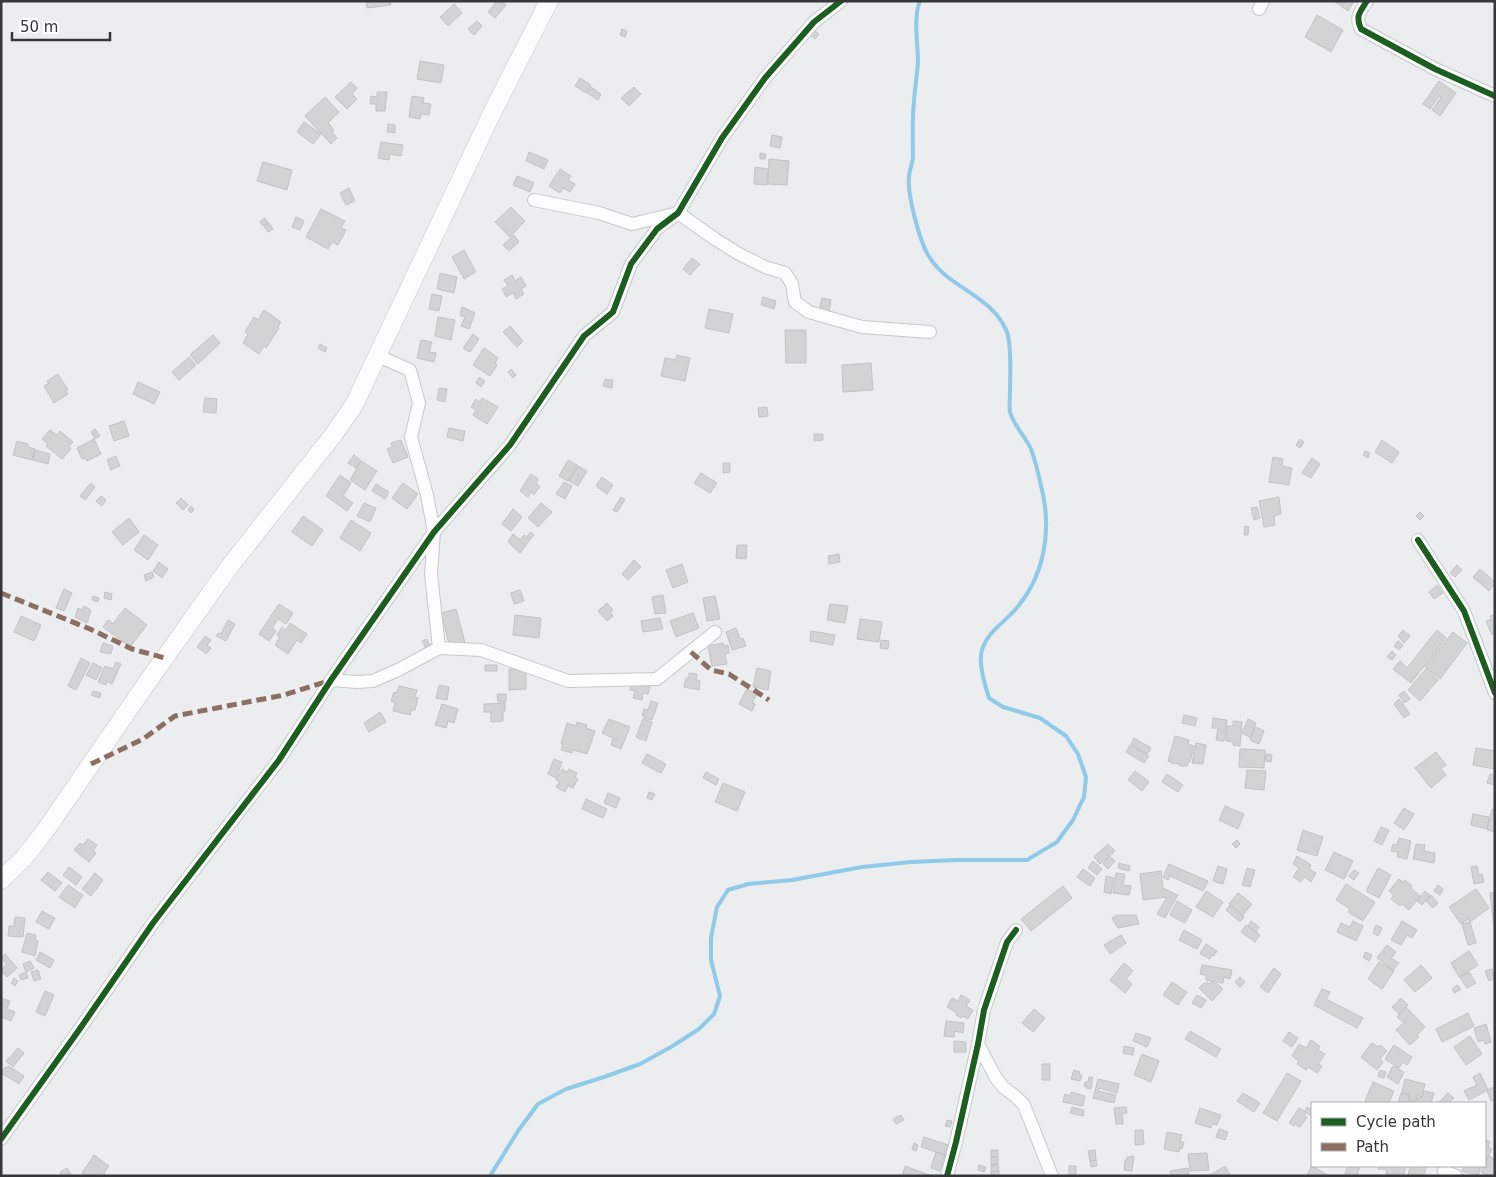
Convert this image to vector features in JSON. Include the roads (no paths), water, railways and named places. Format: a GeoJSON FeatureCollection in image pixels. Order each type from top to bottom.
{"type":"FeatureCollection","features":[{"type":"Feature","properties":{"kind":"main road"},"geometry":{"type":"LineString","coordinates":[[1,880],[23,859],[45,831],[139,694],[225,574],[347,416],[360,394],[492,112],[550,1]]}},
{"type":"Feature","properties":{"kind":"street"},"geometry":{"type":"LineString","coordinates":[[1,1140],[80,1030],[153,923],[279,760],[331,680],[434,532],[510,445],[584,336],[613,312],[631,264],[657,229],[678,213],[722,138],[765,78],[814,22],[841,1]]}},
{"type":"Feature","properties":{"kind":"street"},"geometry":{"type":"LineString","coordinates":[[1367,1],[1360,12],[1358,21],[1361,29],[1435,69],[1495,96]]}},
{"type":"Feature","properties":{"kind":"street"},"geometry":{"type":"LineString","coordinates":[[534,200],[599,213],[632,224],[678,213],[739,254],[765,267],[785,273],[792,284],[795,302],[809,312],[862,327],[930,332]]}},
{"type":"Feature","properties":{"kind":"street"},"geometry":{"type":"LineString","coordinates":[[378,356],[410,370],[420,403],[411,437],[427,495],[434,532],[431,574],[439,648]]}},
{"type":"Feature","properties":{"kind":"street"},"geometry":{"type":"LineString","coordinates":[[1418,540],[1464,611],[1495,693]]}},
{"type":"Feature","properties":{"kind":"street"},"geometry":{"type":"LineString","coordinates":[[331,680],[373,681],[439,648],[481,650],[568,681],[634,678],[657,679],[715,632]]}},
{"type":"Feature","properties":{"kind":"street"},"geometry":{"type":"LineString","coordinates":[[947,1176],[978,1044],[984,1010],[1008,942],[1016,930]]}},
{"type":"Feature","properties":{"kind":"street"},"geometry":{"type":"LineString","coordinates":[[978,1044],[996,1078],[1003,1087],[1024,1105],[1052,1176]]}},
{"type":"Feature","properties":{"kind":"waterway"},"geometry":{"type":"LineString","coordinates":[[490,1176],[518,1131],[538,1104],[566,1089],[640,1064],[699,1029],[714,1014],[720,996],[711,960],[711,938],[717,907],[728,890],[748,884],[792,880],[862,867],[911,862],[1027,860],[1057,842],[1073,820],[1084,797],[1086,777],[1078,754],[1066,736],[1040,718],[1003,707],[989,698],[982,674],[981,655],[984,644],[1024,599],[1038,570],[1043,555],[1045,539],[1045,506],[1039,474],[1031,449],[1010,412],[1010,353],[1007,332],[1000,319],[991,309],[938,269],[926,251],[915,219],[910,195],[909,172],[913,158],[913,115],[918,62],[916,23],[920,1]]}}]}
